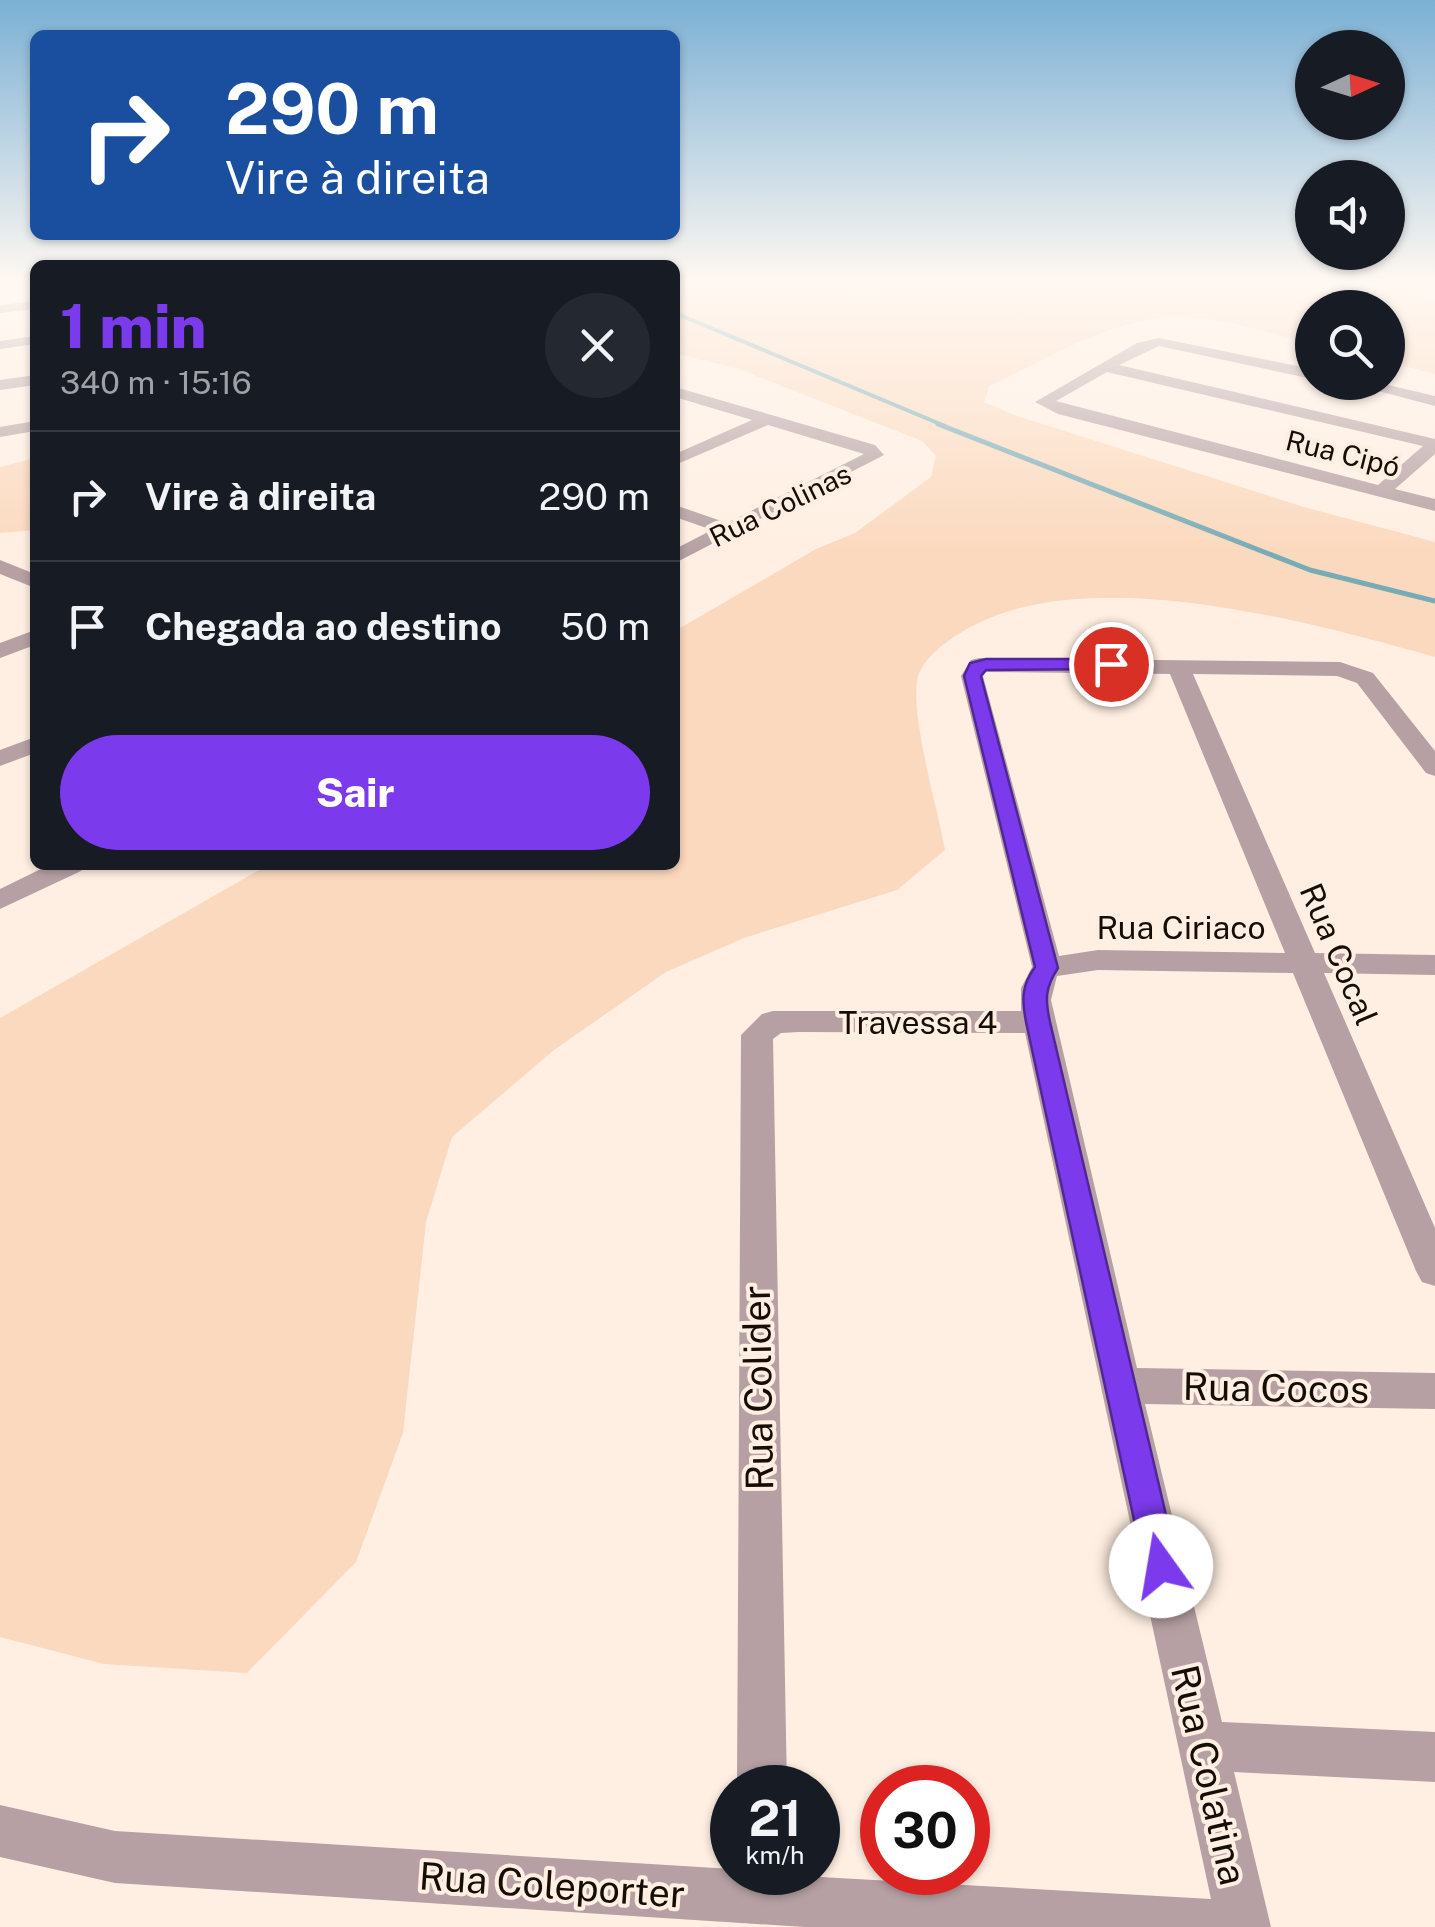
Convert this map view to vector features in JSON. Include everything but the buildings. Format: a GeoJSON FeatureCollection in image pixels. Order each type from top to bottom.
{"type":"FeatureCollection","features":[{"type":"Feature","properties":{"kind":"street","name":"Rua Cipó"},"geometry":{"type":"LineString","coordinates":[[1093,373],[1043,400],[1044,404],[1435,504]]}},
{"type":"Feature","properties":{"kind":"street"},"geometry":{"type":"LineString","coordinates":[[1135,373],[1435,445]]}},
{"type":"Feature","properties":{"kind":"street"},"geometry":{"type":"LineString","coordinates":[[0,385],[30,381]]}},
{"type":"Feature","properties":{"kind":"street"},"geometry":{"type":"LineString","coordinates":[[680,393],[766,419]]}},
{"type":"Feature","properties":{"kind":"street"},"geometry":{"type":"LineString","coordinates":[[1405,394],[1435,401]]}},
{"type":"Feature","properties":{"kind":"street"},"geometry":{"type":"LineString","coordinates":[[680,458],[766,419]]}},
{"type":"Feature","properties":{"kind":"street","name":"Rua Colinas"},"geometry":{"type":"LineString","coordinates":[[680,555],[876,455],[869,449],[766,419]]}},
{"type":"Feature","properties":{"kind":"street"},"geometry":{"type":"LineString","coordinates":[[0,432],[30,427]]}},
{"type":"Feature","properties":{"kind":"street"},"geometry":{"type":"LineString","coordinates":[[1382,491],[1435,445]]}},
{"type":"Feature","properties":{"kind":"street"},"geometry":{"type":"LineString","coordinates":[[680,512],[729,530]]}},
{"type":"Feature","properties":{"kind":"street"},"geometry":{"type":"LineString","coordinates":[[0,651],[30,639]]}},
{"type":"Feature","properties":{"kind":"street"},"geometry":{"type":"LineString","coordinates":[[1178,664],[1322,667],[1365,678],[1435,768]]}},
{"type":"Feature","properties":{"kind":"street","name":"Rua Colatina"},"geometry":{"type":"LineString","coordinates":[[1178,664],[979,665],[972,676],[1046,968],[1037,980],[1033,997],[1038,1022],[1244,1927]]}},
{"type":"Feature","properties":{"kind":"street","name":"Rua Cocal"},"geometry":{"type":"LineString","coordinates":[[1178,664],[1435,1271]]}},
{"type":"Feature","properties":{"kind":"street"},"geometry":{"type":"LineString","coordinates":[[0,760],[30,746]]}},
{"type":"Feature","properties":{"kind":"street"},"geometry":{"type":"LineString","coordinates":[[0,900],[61,870]]}},
{"type":"Feature","properties":{"kind":"street","name":"Rua Ciriaco"},"geometry":{"type":"LineString","coordinates":[[1046,968],[1098,960],[1435,965]]}},
{"type":"Feature","properties":{"kind":"street","name":"Travessa 4"},"geometry":{"type":"LineString","coordinates":[[799,1021],[1038,1022]]}},
{"type":"Feature","properties":{"kind":"street","name":"Rua Colider"},"geometry":{"type":"LineString","coordinates":[[762,1765],[755,1046],[757,1035],[766,1025],[799,1021]]}},
{"type":"Feature","properties":{"kind":"street","name":"Rua Cocos"},"geometry":{"type":"LineString","coordinates":[[1118,1386],[1435,1390]]}},
{"type":"Feature","properties":{"kind":"street"},"geometry":{"type":"LineString","coordinates":[[1204,1746],[1435,1757]]}},
{"type":"Feature","properties":{"kind":"street","name":"Rua Coleporter"},"geometry":{"type":"LineString","coordinates":[[0,1831],[115,1857],[710,1884]]}},
{"type":"Feature","properties":{"kind":"street","name":"Rua Coleporter"},"geometry":{"type":"LineString","coordinates":[[840,1893],[1226,1927]]}},
{"type":"Feature","properties":{"kind":"shaded area"},"geometry":{"type":"Polygon","coordinates":[[[749,373],[1016,373],[989,386],[984,402],[1017,416],[1304,507],[1435,542],[1435,657],[1263,614],[1133,598],[1071,599],[1014,609],[952,638],[924,664],[917,686],[920,731],[945,850],[897,890],[744,938],[666,972],[554,1050],[452,1137],[426,1222],[403,1433],[356,1562],[247,1673],[104,1664],[0,1637],[0,1018],[259,870],[680,870],[680,628],[816,549],[855,533],[931,477],[936,456],[922,441],[749,373]]]}},
{"type":"Feature","properties":{"kind":"shaded area"},"geometry":{"type":"Polygon","coordinates":[[[30,459],[30,530],[0,533],[0,467],[30,459]]]}},
{"type":"Feature","properties":{"kind":"waterway"},"geometry":{"type":"LineString","coordinates":[[818,373],[945,426]]}},
{"type":"Feature","properties":{"kind":"waterway"},"geometry":{"type":"LineString","coordinates":[[938,424],[1310,570],[1435,601]]}},
{"type":"Feature","properties":{"kind":"route"},"geometry":{"type":"LineString","coordinates":[[1111,664],[986,664],[976,667],[972,676],[1046,968],[1037,980],[1033,997],[1161,1566]]}}]}
